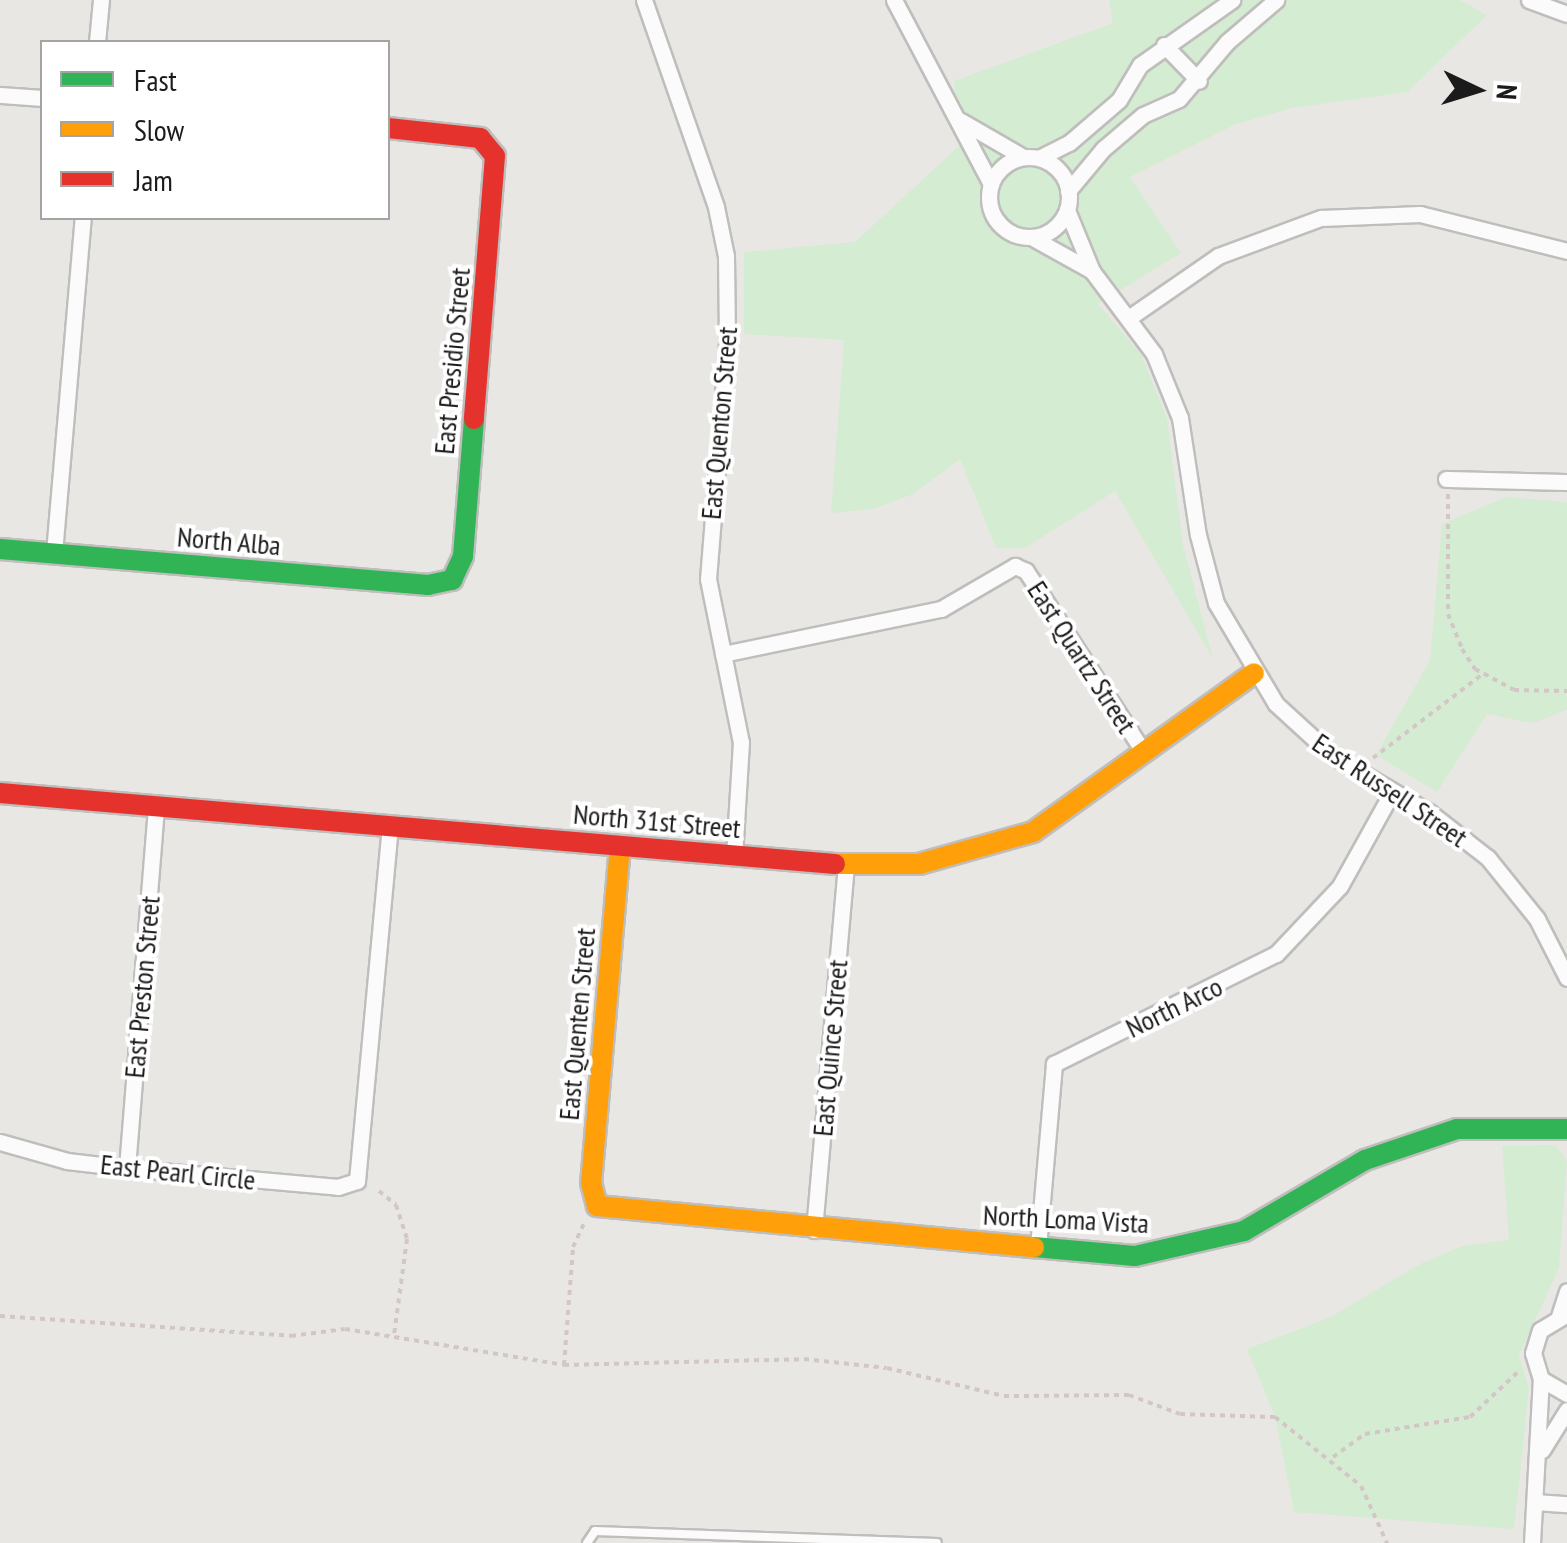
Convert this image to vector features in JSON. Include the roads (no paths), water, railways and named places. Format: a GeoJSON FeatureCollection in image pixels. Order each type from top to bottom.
{"type":"FeatureCollection","features":[{"type":"Feature","properties":{"kind":"street"},"geometry":{"type":"LineString","coordinates":[[98,40],[101,0]]}},
{"type":"Feature","properties":{"kind":"street","name":"East Quenton Street"},"geometry":{"type":"LineString","coordinates":[[644,0],[706,174],[726,256],[727,344],[708,580],[741,742],[734,856]]}},
{"type":"Feature","properties":{"kind":"street"},"geometry":{"type":"LineString","coordinates":[[894,0],[934,85],[962,121],[991,184],[997,221],[1031,237],[1053,229],[1066,210],[1068,192],[1059,170],[962,121]]}},
{"type":"Feature","properties":{"kind":"street"},"geometry":{"type":"LineString","coordinates":[[991,184],[1003,166],[1069,143],[1119,100],[1140,65],[1232,0]]}},
{"type":"Feature","properties":{"kind":"street"},"geometry":{"type":"LineString","coordinates":[[1068,192],[1102,148],[1199,81],[1227,42],[1276,0]]}},
{"type":"Feature","properties":{"kind":"street"},"geometry":{"type":"LineString","coordinates":[[1530,0],[1567,14]]}},
{"type":"Feature","properties":{"kind":"street"},"geometry":{"type":"LineString","coordinates":[[1164,45],[1199,81]]}},
{"type":"Feature","properties":{"kind":"street"},"geometry":{"type":"LineString","coordinates":[[0,95],[40,98]]}},
{"type":"Feature","properties":{"kind":"street","name":"East Presidio Street"},"geometry":{"type":"LineString","coordinates":[[390,128],[467,135],[491,146],[496,171],[463,556],[452,580]]}},
{"type":"Feature","properties":{"kind":"street","name":"East Russell Street"},"geometry":{"type":"LineString","coordinates":[[1066,210],[1092,271],[1130,317],[1170,387],[1190,460],[1205,570],[1232,639],[1254,673],[1307,736],[1488,858],[1537,919],[1567,978]]}},
{"type":"Feature","properties":{"kind":"street"},"geometry":{"type":"LineString","coordinates":[[1130,317],[1218,256],[1321,218],[1420,214],[1567,250]]}},
{"type":"Feature","properties":{"kind":"street"},"geometry":{"type":"LineString","coordinates":[[54,553],[82,220]]}},
{"type":"Feature","properties":{"kind":"street","name":"East Russell Street"},"geometry":{"type":"LineString","coordinates":[[1031,237],[1092,271]]}},
{"type":"Feature","properties":{"kind":"street"},"geometry":{"type":"LineString","coordinates":[[1446,479],[1567,482]]}},
{"type":"Feature","properties":{"kind":"street","name":"North Alba"},"geometry":{"type":"LineString","coordinates":[[0,548],[428,586],[452,580]]}},
{"type":"Feature","properties":{"kind":"street","name":"East Quartz Street"},"geometry":{"type":"LineString","coordinates":[[724,654],[941,609],[1015,566],[1026,572],[1144,753]]}},
{"type":"Feature","properties":{"kind":"street","name":"North 31st Street"},"geometry":{"type":"LineString","coordinates":[[0,793],[846,865],[919,864],[1033,832],[1254,673]]}},
{"type":"Feature","properties":{"kind":"street","name":"North Arco"},"geometry":{"type":"LineString","coordinates":[[1038,1247],[1054,1064],[1276,954],[1340,886],[1392,792]]}},
{"type":"Feature","properties":{"kind":"street","name":"East Preston Street"},"geometry":{"type":"LineString","coordinates":[[128,1168],[156,806]]}},
{"type":"Feature","properties":{"kind":"street","name":"East Pearl Circle"},"geometry":{"type":"LineString","coordinates":[[0,1142],[67,1161],[128,1168],[338,1187],[357,1181],[390,826]]}},
{"type":"Feature","properties":{"kind":"street","name":"East Quenten Street"},"geometry":{"type":"LineString","coordinates":[[591,1215],[620,846]]}},
{"type":"Feature","properties":{"kind":"street","name":"East Quince Street"},"geometry":{"type":"LineString","coordinates":[[814,1230],[846,865]]}},
{"type":"Feature","properties":{"kind":"street","name":"North Loma Vista"},"geometry":{"type":"LineString","coordinates":[[591,1215],[1135,1256],[1182,1250],[1244,1231],[1365,1160],[1457,1129],[1567,1128]]}},
{"type":"Feature","properties":{"kind":"street"},"geometry":{"type":"LineString","coordinates":[[1532,1543],[1540,1453],[1540,1330],[1563,1315],[1567,1291]]}},
{"type":"Feature","properties":{"kind":"street"},"geometry":{"type":"LineString","coordinates":[[1538,1372],[1567,1394]]}},
{"type":"Feature","properties":{"kind":"street"},"geometry":{"type":"LineString","coordinates":[[1540,1453],[1567,1410]]}},
{"type":"Feature","properties":{"kind":"street"},"geometry":{"type":"LineString","coordinates":[[1535,1502],[1567,1504]]}},
{"type":"Feature","properties":{"kind":"lane"},"geometry":{"type":"LineString","coordinates":[[587,1543],[594,1531],[938,1543]]}}]}
